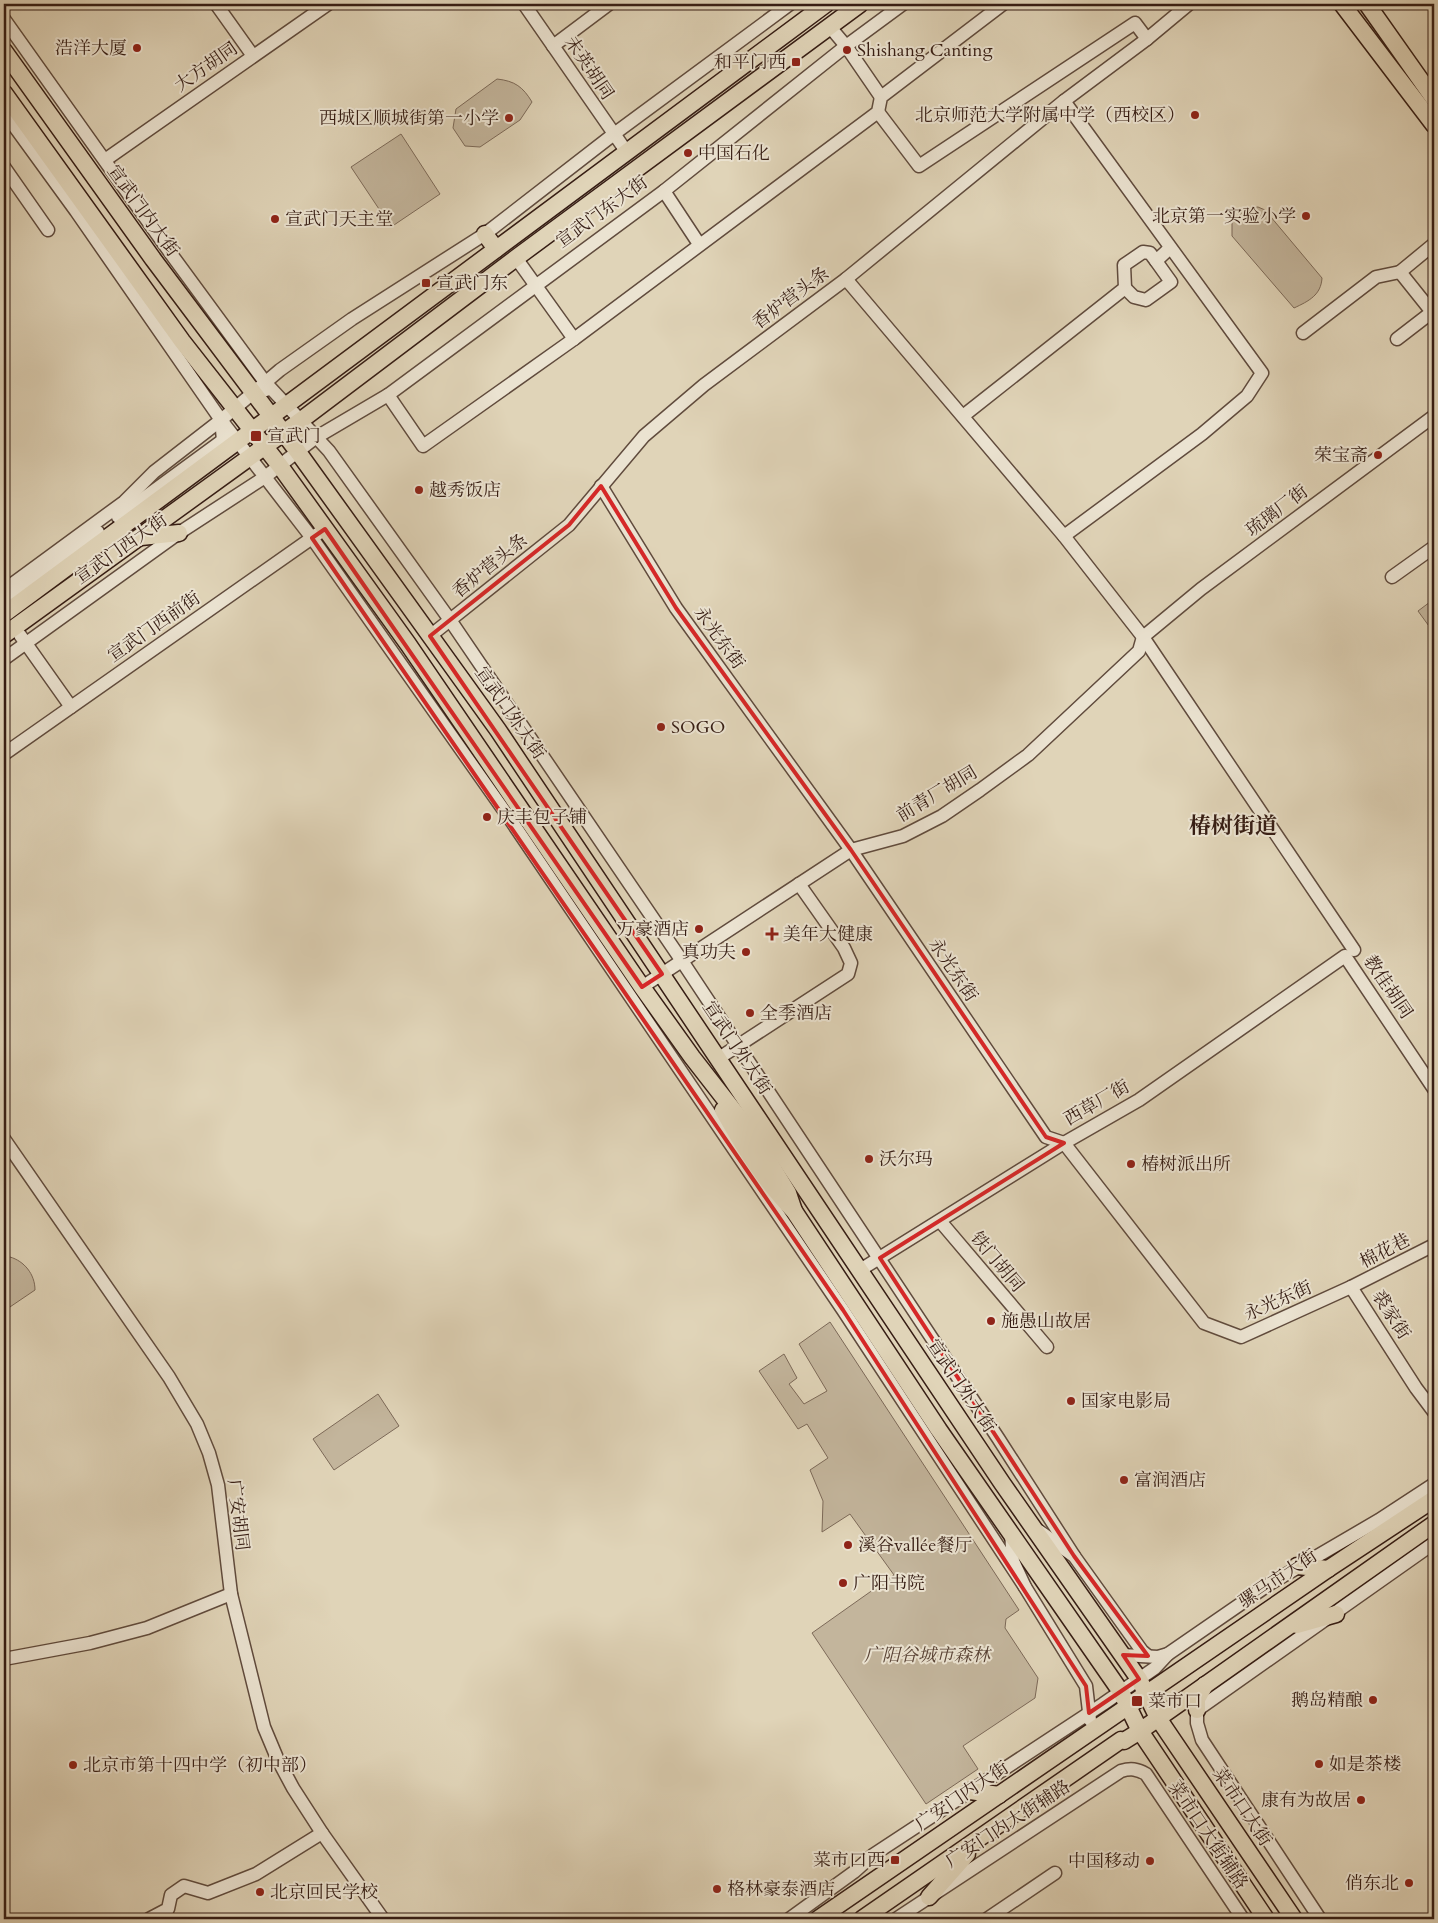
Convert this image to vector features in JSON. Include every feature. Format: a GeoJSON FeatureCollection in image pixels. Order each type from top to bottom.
{"type":"FeatureCollection","features":[{"type":"Feature","properties":{"kind":"main road","name":"宣武门东大街"},"geometry":{"type":"LineString","coordinates":[[230,441],[252,432],[269,415],[290,403],[626,151],[826,4]]}},
{"type":"Feature","properties":{"kind":"main road","name":"宣武门东大街"},"geometry":{"type":"LineString","coordinates":[[283,432],[860,4]]}},
{"type":"Feature","properties":{"kind":"main road"},"geometry":{"type":"LineString","coordinates":[[1342,4],[1434,125]]}},
{"type":"Feature","properties":{"kind":"main road"},"geometry":{"type":"LineString","coordinates":[[1367,4],[1434,99]]}},
{"type":"Feature","properties":{"kind":"main road","name":"宣武门内大街"},"geometry":{"type":"LineString","coordinates":[[4,51],[133,231],[269,415]]}},
{"type":"Feature","properties":{"kind":"main road"},"geometry":{"type":"LineString","coordinates":[[4,93],[182,341],[280,466],[318,534],[408,644],[642,987],[692,1057],[752,1134],[788,1193],[794,1211],[939,1430],[1120,1692],[1140,1730],[1266,1919]]}},
{"type":"Feature","properties":{"kind":"main road"},"geometry":{"type":"LineString","coordinates":[[485,234],[496,249]]}},
{"type":"Feature","properties":{"kind":"main road","name":"宣武门外大街"},"geometry":{"type":"LineString","coordinates":[[269,415],[298,452],[498,730],[1033,1527],[1139,1679],[1146,1694]]}},
{"type":"Feature","properties":{"kind":"main road","name":"宣武门西大街"},"geometry":{"type":"LineString","coordinates":[[9,630],[141,537],[283,432]]}},
{"type":"Feature","properties":{"kind":"main road","name":"宣武门西大街"},"geometry":{"type":"LineString","coordinates":[[4,614],[230,441]]}},
{"type":"Feature","properties":{"kind":"main road"},"geometry":{"type":"LineString","coordinates":[[141,537],[179,533]]}},
{"type":"Feature","properties":{"kind":"main road","name":"骡马市大街"},"geometry":{"type":"LineString","coordinates":[[1129,1707],[1328,1569],[1434,1499]]}},
{"type":"Feature","properties":{"kind":"main road"},"geometry":{"type":"LineString","coordinates":[[862,1919],[1121,1740],[1124,1741],[1158,1718],[1434,1524]]}},
{"type":"Feature","properties":{"kind":"main road"},"geometry":{"type":"LineString","coordinates":[[1297,1566],[1328,1569]]}},
{"type":"Feature","properties":{"kind":"main road"},"geometry":{"type":"LineString","coordinates":[[1285,1628],[1336,1614]]}},
{"type":"Feature","properties":{"kind":"main road"},"geometry":{"type":"LineString","coordinates":[[1197,1710],[1198,1699],[1206,1683]]}},
{"type":"Feature","properties":{"kind":"main road","name":"菜市口大街"},"geometry":{"type":"LineString","coordinates":[[1146,1694],[1158,1718],[1294,1919]]}},
{"type":"Feature","properties":{"kind":"main road","name":"广安门内大街"},"geometry":{"type":"LineString","coordinates":[[818,1919],[1129,1707]]}},
{"type":"Feature","properties":{"kind":"main road"},"geometry":{"type":"LineString","coordinates":[[970,1791],[999,1795]]}},
{"type":"Feature","properties":{"kind":"main road"},"geometry":{"type":"LineString","coordinates":[[929,1897],[983,1835]]}},
{"type":"Feature","properties":{"kind":"street"},"geometry":{"type":"LineString","coordinates":[[216,4],[253,56]]}},
{"type":"Feature","properties":{"kind":"street","name":"大方胡同"},"geometry":{"type":"LineString","coordinates":[[105,160],[328,4]]}},
{"type":"Feature","properties":{"kind":"street","name":"未英胡同"},"geometry":{"type":"LineString","coordinates":[[524,4],[626,151]]}},
{"type":"Feature","properties":{"kind":"street"},"geometry":{"type":"LineString","coordinates":[[553,46],[609,4]]}},
{"type":"Feature","properties":{"kind":"street"},"geometry":{"type":"LineString","coordinates":[[265,382],[352,319],[485,234],[614,134],[790,4]]}},
{"type":"Feature","properties":{"kind":"street","name":"宣武门东大街"},"geometry":{"type":"LineString","coordinates":[[298,452],[315,438],[388,395],[664,191],[846,46],[903,4]]}},
{"type":"Feature","properties":{"kind":"street"},"geometry":{"type":"LineString","coordinates":[[388,395],[423,446],[574,339],[878,112],[881,97],[1003,4]]}},
{"type":"Feature","properties":{"kind":"street","name":"香炉营头条"},"geometry":{"type":"LineString","coordinates":[[430,636],[569,526],[644,436],[682,404],[846,279],[1064,101],[1189,4]]}},
{"type":"Feature","properties":{"kind":"street"},"geometry":{"type":"LineString","coordinates":[[4,19],[265,382],[329,451],[450,620],[682,961],[880,1258],[1074,1556],[1142,1651],[1148,1656]]}},
{"type":"Feature","properties":{"kind":"street"},"geometry":{"type":"LineString","coordinates":[[878,112],[919,166],[1135,23],[1147,38]]}},
{"type":"Feature","properties":{"kind":"street"},"geometry":{"type":"LineString","coordinates":[[830,27],[846,46],[881,97]]}},
{"type":"Feature","properties":{"kind":"street"},"geometry":{"type":"LineString","coordinates":[[1064,101],[1262,372],[1247,396],[1202,434],[1064,536]]}},
{"type":"Feature","properties":{"kind":"street"},"geometry":{"type":"LineString","coordinates":[[4,112],[76,211],[221,420],[230,441],[250,457],[265,477],[318,534],[723,1131],[1024,1587],[1086,1686],[1091,1733]]}},
{"type":"Feature","properties":{"kind":"street"},"geometry":{"type":"LineString","coordinates":[[4,168],[48,230]]}},
{"type":"Feature","properties":{"kind":"street"},"geometry":{"type":"LineString","coordinates":[[664,191],[699,244]]}},
{"type":"Feature","properties":{"kind":"street"},"geometry":{"type":"LineString","coordinates":[[133,231],[136,204]]}},
{"type":"Feature","properties":{"kind":"street"},"geometry":{"type":"LineString","coordinates":[[1303,333],[1376,277],[1400,272],[1434,244]]}},
{"type":"Feature","properties":{"kind":"street"},"geometry":{"type":"LineString","coordinates":[[1156,261],[1170,248]]}},
{"type":"Feature","properties":{"kind":"street"},"geometry":{"type":"LineString","coordinates":[[1143,252],[1150,253],[1171,282],[1146,300],[1134,297],[1125,288],[1124,265],[1143,252]]}},
{"type":"Feature","properties":{"kind":"street"},"geometry":{"type":"LineString","coordinates":[[516,258],[534,286],[574,339]]}},
{"type":"Feature","properties":{"kind":"street"},"geometry":{"type":"LineString","coordinates":[[1396,340],[1432,312],[1400,272]]}},
{"type":"Feature","properties":{"kind":"street","name":"教佳胡同"},"geometry":{"type":"LineString","coordinates":[[846,279],[1064,536],[1143,637],[1350,953],[1434,1088]]}},
{"type":"Feature","properties":{"kind":"street"},"geometry":{"type":"LineString","coordinates":[[963,416],[1125,288]]}},
{"type":"Feature","properties":{"kind":"street"},"geometry":{"type":"LineString","coordinates":[[265,382],[269,415]]}},
{"type":"Feature","properties":{"kind":"street","name":"宣武门西大街"},"geometry":{"type":"LineString","coordinates":[[4,590],[124,502],[154,472],[221,420],[265,382]]}},
{"type":"Feature","properties":{"kind":"street","name":"琉璃厂街"},"geometry":{"type":"LineString","coordinates":[[1143,637],[1202,590],[1434,416]]}},
{"type":"Feature","properties":{"kind":"street","name":"宣武门西大街"},"geometry":{"type":"LineString","coordinates":[[4,600],[230,441]]}},
{"type":"Feature","properties":{"kind":"street","name":"宣武门西大街"},"geometry":{"type":"LineString","coordinates":[[4,659],[24,642],[179,533],[265,477],[298,452]]}},
{"type":"Feature","properties":{"kind":"street","name":"永光东街"},"geometry":{"type":"LineString","coordinates":[[601,486],[676,608],[851,850],[1046,1137],[1064,1143],[1204,1323],[1241,1337],[1352,1287]]}},
{"type":"Feature","properties":{"kind":"street","name":"宣武门西前街"},"geometry":{"type":"LineString","coordinates":[[4,754],[318,534]]}},
{"type":"Feature","properties":{"kind":"street"},"geometry":{"type":"LineString","coordinates":[[1392,577],[1434,547]]}},
{"type":"Feature","properties":{"kind":"street"},"geometry":{"type":"LineString","coordinates":[[9,630],[24,642],[71,707]]}},
{"type":"Feature","properties":{"kind":"street","name":"前青厂胡同"},"geometry":{"type":"LineString","coordinates":[[642,987],[851,850],[904,836],[942,816],[1028,755],[1139,651],[1143,637]]}},
{"type":"Feature","properties":{"kind":"street"},"geometry":{"type":"LineString","coordinates":[[719,1058],[848,974],[851,963],[844,948],[798,884]]}},
{"type":"Feature","properties":{"kind":"street","name":"西草厂街"},"geometry":{"type":"LineString","coordinates":[[860,1270],[1064,1143],[1139,1100],[1350,953]]}},
{"type":"Feature","properties":{"kind":"street","name":"广安胡同"},"geometry":{"type":"LineString","coordinates":[[6,1145],[169,1377],[197,1424],[209,1452],[218,1485],[231,1594],[264,1727],[285,1773],[322,1833],[384,1919]]}},
{"type":"Feature","properties":{"kind":"street","name":"铁门胡同"},"geometry":{"type":"LineString","coordinates":[[940,1221],[1047,1347]]}},
{"type":"Feature","properties":{"kind":"street","name":"棉花巷"},"geometry":{"type":"LineString","coordinates":[[1352,1287],[1434,1245]]}},
{"type":"Feature","properties":{"kind":"street","name":"裘家街"},"geometry":{"type":"LineString","coordinates":[[1352,1287],[1416,1388],[1434,1412]]}},
{"type":"Feature","properties":{"kind":"street","name":"骡马市大街"},"geometry":{"type":"LineString","coordinates":[[1168,1654],[1297,1566],[1379,1520],[1434,1484]]}},
{"type":"Feature","properties":{"kind":"street"},"geometry":{"type":"LineString","coordinates":[[1033,1527],[1074,1556]]}},
{"type":"Feature","properties":{"kind":"street"},"geometry":{"type":"LineString","coordinates":[[1011,1533],[1014,1561],[1024,1587]]}},
{"type":"Feature","properties":{"kind":"street"},"geometry":{"type":"LineString","coordinates":[[1320,1919],[1202,1740],[1197,1723],[1197,1710],[1336,1614],[1434,1543]]}},
{"type":"Feature","properties":{"kind":"street"},"geometry":{"type":"LineString","coordinates":[[4,1658],[90,1643],[147,1628],[231,1594]]}},
{"type":"Feature","properties":{"kind":"street"},"geometry":{"type":"LineString","coordinates":[[1122,1654],[1158,1657],[1168,1654]]}},
{"type":"Feature","properties":{"kind":"street"},"geometry":{"type":"LineString","coordinates":[[789,1919],[854,1872],[873,1855],[1120,1692],[1155,1668],[1168,1654]]}},
{"type":"Feature","properties":{"kind":"street"},"geometry":{"type":"LineString","coordinates":[[1075,1722],[1088,1700]]}},
{"type":"Feature","properties":{"kind":"street","name":"广安门内大街辅路"},"geometry":{"type":"LineString","coordinates":[[896,1919],[1121,1771],[1134,1769],[1142,1772]]}},
{"type":"Feature","properties":{"kind":"street","name":"菜市口大街辅路"},"geometry":{"type":"LineString","coordinates":[[1142,1772],[1243,1919]]}},
{"type":"Feature","properties":{"kind":"street"},"geometry":{"type":"LineString","coordinates":[[149,1919],[168,1909],[171,1894],[184,1886],[208,1893],[256,1874],[322,1833]]}},
{"type":"Feature","properties":{"kind":"street"},"geometry":{"type":"LineString","coordinates":[[987,1919],[1055,1873]]}},
{"type":"Feature","properties":{"kind":"highlighted area"},"geometry":{"type":"Polygon","coordinates":[[[601,486],[676,608],[851,850],[1046,1137],[1064,1143],[880,1258],[1074,1556],[1148,1656],[1123,1655],[1139,1679],[1089,1713],[1086,1686],[843,1310],[312,538],[325,529],[642,987],[662,974],[430,636],[569,525],[601,486]]]}},
{"type":"Feature","properties":{"kind":"green space"},"geometry":{"type":"Polygon","coordinates":[[[497,79],[509,81],[518,86],[532,102],[520,120],[480,147],[465,146],[453,128],[456,109],[497,79]]]}},
{"type":"Feature","properties":{"kind":"green space"},"geometry":{"type":"Polygon","coordinates":[[[401,134],[440,194],[391,227],[351,167],[401,134]]]}},
{"type":"Feature","properties":{"kind":"green space"},"geometry":{"type":"Polygon","coordinates":[[[1258,207],[1265,210],[1322,278],[1317,293],[1294,308],[1232,236],[1232,223],[1246,208],[1258,207]]]}},
{"type":"Feature","properties":{"kind":"green space"},"geometry":{"type":"Polygon","coordinates":[[[1434,599],[1434,633],[1418,611],[1434,599]]]}},
{"type":"Feature","properties":{"kind":"green space"},"geometry":{"type":"Polygon","coordinates":[[[10,1257],[28,1269],[33,1279],[35,1290],[4,1311],[4,1261],[10,1257]]]}},
{"type":"Feature","properties":{"kind":"green space","name":"广阳谷城市森林"},"geometry":{"type":"Polygon","coordinates":[[[830,1322],[1019,1610],[1006,1619],[1005,1628],[1038,1678],[1035,1698],[963,1746],[978,1769],[926,1804],[812,1633],[894,1575],[850,1514],[822,1532],[823,1501],[810,1470],[828,1458],[807,1424],[798,1429],[759,1371],[784,1354],[797,1378],[789,1384],[804,1404],[827,1391],[799,1344],[830,1322]]]}},
{"type":"Feature","properties":{"kind":"green space"},"geometry":{"type":"Polygon","coordinates":[[[378,1394],[399,1426],[334,1470],[313,1439],[378,1394]]]}},
{"type":"Feature","properties":{"kind":"place","name":"浩洋大厦"},"geometry":{"type":"Point","coordinates":[137,48]}},
{"type":"Feature","properties":{"kind":"place","name":"Shishang Canting"},"geometry":{"type":"Point","coordinates":[847,50]}},
{"type":"Feature","properties":{"kind":"place","name":"和平门西"},"geometry":{"type":"Point","coordinates":[796,62]}},
{"type":"Feature","properties":{"kind":"place","name":"北京师范大学附属中学（西校区）"},"geometry":{"type":"Point","coordinates":[1195,115]}},
{"type":"Feature","properties":{"kind":"place","name":"西城区顺城街第一小学"},"geometry":{"type":"Point","coordinates":[509,118]}},
{"type":"Feature","properties":{"kind":"place","name":"中国石化"},"geometry":{"type":"Point","coordinates":[688,153]}},
{"type":"Feature","properties":{"kind":"place","name":"北京第一实验小学"},"geometry":{"type":"Point","coordinates":[1306,216]}},
{"type":"Feature","properties":{"kind":"place","name":"宣武门天主堂"},"geometry":{"type":"Point","coordinates":[275,219]}},
{"type":"Feature","properties":{"kind":"place","name":"宣武门东"},"geometry":{"type":"Point","coordinates":[426,283]}},
{"type":"Feature","properties":{"kind":"place","name":"宣武门"},"geometry":{"type":"Point","coordinates":[256,436]}},
{"type":"Feature","properties":{"kind":"place","name":"荣宝斋"},"geometry":{"type":"Point","coordinates":[1378,455]}},
{"type":"Feature","properties":{"kind":"place","name":"越秀饭店"},"geometry":{"type":"Point","coordinates":[419,490]}},
{"type":"Feature","properties":{"kind":"place","name":"SOGO"},"geometry":{"type":"Point","coordinates":[661,727]}},
{"type":"Feature","properties":{"kind":"place","name":"庆丰包子铺"},"geometry":{"type":"Point","coordinates":[487,817]}},
{"type":"Feature","properties":{"kind":"place","name":"万豪酒店"},"geometry":{"type":"Point","coordinates":[699,929]}},
{"type":"Feature","properties":{"kind":"place","name":"美年大健康"},"geometry":{"type":"Point","coordinates":[772,934]}},
{"type":"Feature","properties":{"kind":"place","name":"真功夫"},"geometry":{"type":"Point","coordinates":[746,952]}},
{"type":"Feature","properties":{"kind":"place","name":"全季酒店"},"geometry":{"type":"Point","coordinates":[750,1013]}},
{"type":"Feature","properties":{"kind":"place","name":"沃尔玛"},"geometry":{"type":"Point","coordinates":[869,1159]}},
{"type":"Feature","properties":{"kind":"place","name":"椿树派出所"},"geometry":{"type":"Point","coordinates":[1131,1164]}},
{"type":"Feature","properties":{"kind":"place","name":"施愚山故居"},"geometry":{"type":"Point","coordinates":[991,1321]}},
{"type":"Feature","properties":{"kind":"place","name":"国家电影局"},"geometry":{"type":"Point","coordinates":[1071,1401]}},
{"type":"Feature","properties":{"kind":"place","name":"富润酒店"},"geometry":{"type":"Point","coordinates":[1124,1480]}},
{"type":"Feature","properties":{"kind":"place","name":"溪谷vallée餐厅"},"geometry":{"type":"Point","coordinates":[848,1545]}},
{"type":"Feature","properties":{"kind":"place","name":"广阳书院"},"geometry":{"type":"Point","coordinates":[843,1583]}},
{"type":"Feature","properties":{"kind":"place","name":"鹅岛精酿"},"geometry":{"type":"Point","coordinates":[1373,1700]}},
{"type":"Feature","properties":{"kind":"place","name":"菜市口"},"geometry":{"type":"Point","coordinates":[1137,1701]}},
{"type":"Feature","properties":{"kind":"place","name":"如是茶楼"},"geometry":{"type":"Point","coordinates":[1319,1764]}},
{"type":"Feature","properties":{"kind":"place","name":"北京市第十四中学（初中部）"},"geometry":{"type":"Point","coordinates":[73,1765]}},
{"type":"Feature","properties":{"kind":"place","name":"康有为故居"},"geometry":{"type":"Point","coordinates":[1361,1800]}},
{"type":"Feature","properties":{"kind":"place","name":"菜市口西"},"geometry":{"type":"Point","coordinates":[895,1860]}},
{"type":"Feature","properties":{"kind":"place","name":"中国移动"},"geometry":{"type":"Point","coordinates":[1150,1861]}},
{"type":"Feature","properties":{"kind":"place","name":"俏东北"},"geometry":{"type":"Point","coordinates":[1409,1883]}},
{"type":"Feature","properties":{"kind":"place","name":"格林豪泰酒店"},"geometry":{"type":"Point","coordinates":[717,1889]}},
{"type":"Feature","properties":{"kind":"place","name":"北京回民学校"},"geometry":{"type":"Point","coordinates":[260,1892]}},
{"type":"Feature","properties":{"kind":"district","name":"椿树街道"},"geometry":{"type":"Point","coordinates":[1233,826]}}]}
